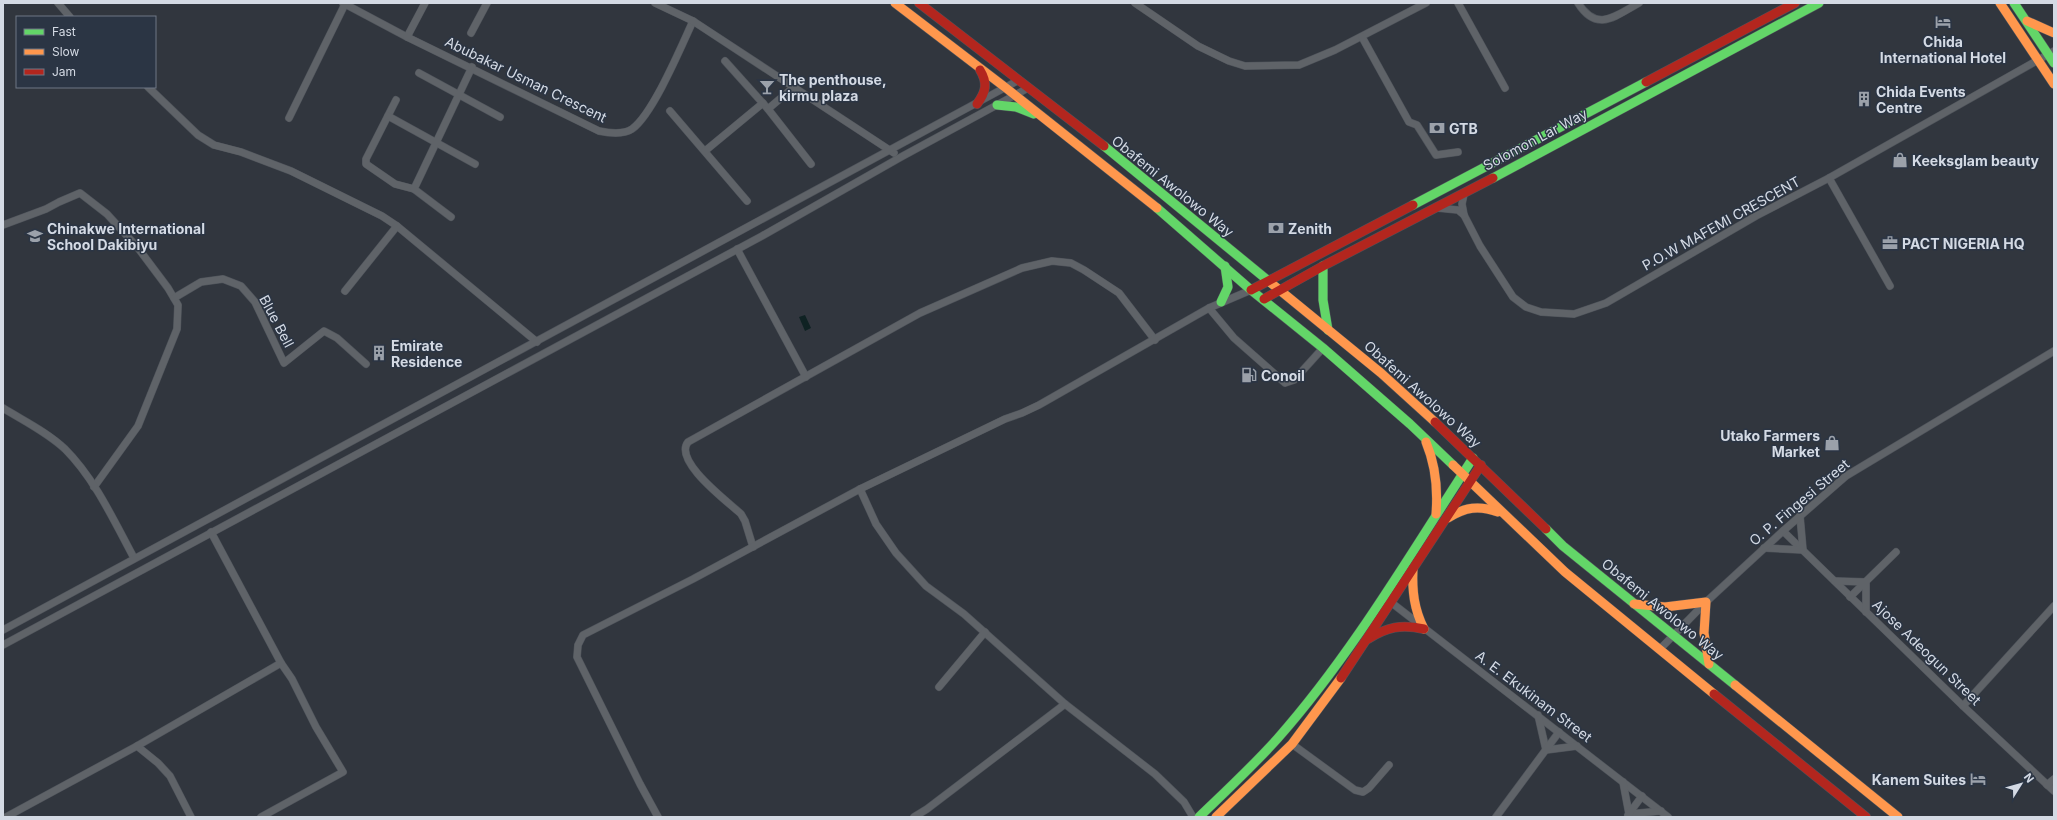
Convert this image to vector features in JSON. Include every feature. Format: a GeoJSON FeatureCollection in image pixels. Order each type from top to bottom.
{"type":"FeatureCollection","features":[{"type":"Feature","properties":{"kind":"main road","name":"Obafemi Awolowo Way"},"geometry":{"type":"LineString","coordinates":[[894,3],[1016,95],[1150,202],[1252,290],[1323,348],[1424,436],[1535,545],[1581,585],[1662,648],[1866,817]]}},
{"type":"Feature","properties":{"kind":"main road","name":"Obafemi Awolowo Way"},"geometry":{"type":"LineString","coordinates":[[919,3],[1107,149],[1408,396],[1564,546],[1898,817]]}},
{"type":"Feature","properties":{"kind":"main road","name":"Solomon Lar Way"},"geometry":{"type":"LineString","coordinates":[[1252,290],[1267,280],[1795,3]]}},
{"type":"Feature","properties":{"kind":"main road","name":"Solomon Lar Way"},"geometry":{"type":"LineString","coordinates":[[1264,299],[1323,266],[1464,194],[1819,3]]}},
{"type":"Feature","properties":{"kind":"main road"},"geometry":{"type":"LineString","coordinates":[[2000,3],[2054,84]]}},
{"type":"Feature","properties":{"kind":"main road"},"geometry":{"type":"LineString","coordinates":[[2014,3],[2026,21],[2051,52],[2054,63]]}},
{"type":"Feature","properties":{"kind":"main road"},"geometry":{"type":"LineString","coordinates":[[2026,21],[2054,33]]}},
{"type":"Feature","properties":{"kind":"main road"},"geometry":{"type":"LineString","coordinates":[[976,104],[984,95],[986,86],[984,75],[977,65]]}},
{"type":"Feature","properties":{"kind":"main road"},"geometry":{"type":"LineString","coordinates":[[997,105],[1016,107],[1053,125]]}},
{"type":"Feature","properties":{"kind":"main road"},"geometry":{"type":"LineString","coordinates":[[1222,302],[1228,287],[1224,266]]}},
{"type":"Feature","properties":{"kind":"main road"},"geometry":{"type":"LineString","coordinates":[[1323,266],[1323,300],[1328,330]]}},
{"type":"Feature","properties":{"kind":"main road"},"geometry":{"type":"LineString","coordinates":[[1424,436],[1433,457],[1436,470],[1440,519]]}},
{"type":"Feature","properties":{"kind":"main road"},"geometry":{"type":"LineString","coordinates":[[1199,817],[1231,789],[1282,735],[1387,599],[1413,568],[1473,458]]}},
{"type":"Feature","properties":{"kind":"main road"},"geometry":{"type":"LineString","coordinates":[[1216,817],[1292,744],[1341,678],[1365,641],[1387,599],[1440,519],[1481,465]]}},
{"type":"Feature","properties":{"kind":"main road"},"geometry":{"type":"LineString","coordinates":[[1440,519],[1474,506],[1486,508],[1503,514]]}},
{"type":"Feature","properties":{"kind":"main road"},"geometry":{"type":"LineString","coordinates":[[1413,568],[1413,604],[1416,615],[1424,629]]}},
{"type":"Feature","properties":{"kind":"main road"},"geometry":{"type":"LineString","coordinates":[[1634,604],[1665,607],[1706,602],[1702,624],[1703,642],[1709,664]]}},
{"type":"Feature","properties":{"kind":"main road"},"geometry":{"type":"LineString","coordinates":[[1365,641],[1389,626],[1402,624],[1424,629]]}},
{"type":"Feature","properties":{"kind":"street"},"geometry":{"type":"LineString","coordinates":[[58,3],[69,16]]}},
{"type":"Feature","properties":{"kind":"street"},"geometry":{"type":"LineString","coordinates":[[289,118],[344,3]]}},
{"type":"Feature","properties":{"kind":"street","name":"Abubakar Usman Crescent"},"geometry":{"type":"LineString","coordinates":[[344,3],[408,37],[472,67],[599,131],[612,133],[631,130],[643,120],[670,70],[693,21]]}},
{"type":"Feature","properties":{"kind":"street"},"geometry":{"type":"LineString","coordinates":[[408,37],[425,3]]}},
{"type":"Feature","properties":{"kind":"street"},"geometry":{"type":"LineString","coordinates":[[472,33],[488,3]]}},
{"type":"Feature","properties":{"kind":"street"},"geometry":{"type":"LineString","coordinates":[[655,3],[693,21],[795,86],[901,157]]}},
{"type":"Feature","properties":{"kind":"street"},"geometry":{"type":"LineString","coordinates":[[1135,3],[1198,46],[1229,61],[1245,66],[1299,65],[1362,37],[1426,3]]}},
{"type":"Feature","properties":{"kind":"street"},"geometry":{"type":"LineString","coordinates":[[1458,3],[1504,88]]}},
{"type":"Feature","properties":{"kind":"street"},"geometry":{"type":"LineString","coordinates":[[1578,3],[1583,12],[1594,20],[1606,21],[1639,3]]}},
{"type":"Feature","properties":{"kind":"street"},"geometry":{"type":"LineString","coordinates":[[1362,37],[1409,122],[1417,125],[1436,155],[1458,152]]}},
{"type":"Feature","properties":{"kind":"street","name":"P.O.W MAFEMI CRESCENT"},"geometry":{"type":"LineString","coordinates":[[1464,194],[1462,204],[1464,215],[1480,246],[1513,297],[1526,307],[1541,312],[1574,314],[1606,303],[1756,216],[1829,178],[2051,52]]}},
{"type":"Feature","properties":{"kind":"street"},"geometry":{"type":"LineString","coordinates":[[725,61],[763,103],[812,164]]}},
{"type":"Feature","properties":{"kind":"street"},"geometry":{"type":"LineString","coordinates":[[414,189],[472,67]]}},
{"type":"Feature","properties":{"kind":"street"},"geometry":{"type":"LineString","coordinates":[[419,73],[500,117]]}},
{"type":"Feature","properties":{"kind":"street"},"geometry":{"type":"LineString","coordinates":[[3,630],[150,549],[891,151],[1019,80]]}},
{"type":"Feature","properties":{"kind":"street"},"geometry":{"type":"LineString","coordinates":[[768,109],[795,86]]}},
{"type":"Feature","properties":{"kind":"street"},"geometry":{"type":"LineString","coordinates":[[149,88],[198,135],[214,145],[241,152],[291,171],[369,209],[397,226],[537,342]]}},
{"type":"Feature","properties":{"kind":"street"},"geometry":{"type":"LineString","coordinates":[[3,645],[156,560],[211,532],[737,249],[1028,88]]}},
{"type":"Feature","properties":{"kind":"street"},"geometry":{"type":"LineString","coordinates":[[396,100],[366,159],[366,164],[395,184],[414,189],[451,217]]}},
{"type":"Feature","properties":{"kind":"street"},"geometry":{"type":"LineString","coordinates":[[705,151],[763,103]]}},
{"type":"Feature","properties":{"kind":"street"},"geometry":{"type":"LineString","coordinates":[[670,111],[748,201]]}},
{"type":"Feature","properties":{"kind":"street"},"geometry":{"type":"LineString","coordinates":[[388,116],[475,164]]}},
{"type":"Feature","properties":{"kind":"street"},"geometry":{"type":"LineString","coordinates":[[1829,178],[1890,286]]}},
{"type":"Feature","properties":{"kind":"street"},"geometry":{"type":"LineString","coordinates":[[3,225],[46,209],[80,193],[106,214],[138,248],[178,305],[177,329],[138,426],[94,487]]}},
{"type":"Feature","properties":{"kind":"street"},"geometry":{"type":"LineString","coordinates":[[1437,208],[1458,210],[1464,215]]}},
{"type":"Feature","properties":{"kind":"street"},"geometry":{"type":"LineString","coordinates":[[345,291],[397,226]]}},
{"type":"Feature","properties":{"kind":"street"},"geometry":{"type":"LineString","coordinates":[[737,249],[806,377]]}},
{"type":"Feature","properties":{"kind":"street"},"geometry":{"type":"LineString","coordinates":[[753,547],[745,521],[741,514],[695,472],[687,460],[684,452],[685,446],[688,442],[920,313],[1022,268],[1052,261],[1071,263],[1102,280],[1119,293],[1154,340]]}},
{"type":"Feature","properties":{"kind":"street","name":"Blue Bell"},"geometry":{"type":"LineString","coordinates":[[174,298],[201,282],[223,279],[241,286],[255,302],[284,363],[324,331],[337,338],[366,364]]}},
{"type":"Feature","properties":{"kind":"street"},"geometry":{"type":"LineString","coordinates":[[658,817],[577,657],[578,645],[583,635],[753,547],[860,489],[1005,419],[1039,405],[1209,308],[1252,290]]}},
{"type":"Feature","properties":{"kind":"street"},"geometry":{"type":"LineString","coordinates":[[1209,308],[1234,338],[1285,383],[1294,380],[1323,348]]}},
{"type":"Feature","properties":{"kind":"street","name":"O. P. Fingesi Street"},"geometry":{"type":"LineString","coordinates":[[1662,648],[1673,634],[1706,602],[1764,548],[1846,476],[2054,351]]}},
{"type":"Feature","properties":{"kind":"street"},"geometry":{"type":"LineString","coordinates":[[3,408],[65,449],[94,487],[134,558]]}},
{"type":"Feature","properties":{"kind":"street"},"geometry":{"type":"LineString","coordinates":[[860,489],[876,524],[896,553],[926,586],[964,614],[1065,704],[1155,774],[1184,802],[1193,817]]}},
{"type":"Feature","properties":{"kind":"street"},"geometry":{"type":"LineString","coordinates":[[1764,548],[1803,550],[1800,516]]}},
{"type":"Feature","properties":{"kind":"street","name":"Ajose Adeogun Street"},"geometry":{"type":"LineString","coordinates":[[1783,531],[1963,706],[2054,791]]}},
{"type":"Feature","properties":{"kind":"street"},"geometry":{"type":"LineString","coordinates":[[211,532],[281,663],[292,679],[316,728],[343,772],[261,817]]}},
{"type":"Feature","properties":{"kind":"street"},"geometry":{"type":"LineString","coordinates":[[150,549],[156,560]]}},
{"type":"Feature","properties":{"kind":"street"},"geometry":{"type":"LineString","coordinates":[[1850,597],[1896,552]]}},
{"type":"Feature","properties":{"kind":"street"},"geometry":{"type":"LineString","coordinates":[[1835,581],[1866,582]]}},
{"type":"Feature","properties":{"kind":"street"},"geometry":{"type":"LineString","coordinates":[[1866,582],[1866,612]]}},
{"type":"Feature","properties":{"kind":"street","name":"A. E. Ekukinam Street"},"geometry":{"type":"LineString","coordinates":[[1387,599],[1668,817]]}},
{"type":"Feature","properties":{"kind":"street"},"geometry":{"type":"LineString","coordinates":[[1963,706],[2054,606]]}},
{"type":"Feature","properties":{"kind":"street"},"geometry":{"type":"LineString","coordinates":[[939,687],[985,632]]}},
{"type":"Feature","properties":{"kind":"street"},"geometry":{"type":"LineString","coordinates":[[6,817],[137,746],[281,663]]}},
{"type":"Feature","properties":{"kind":"street"},"geometry":{"type":"LineString","coordinates":[[914,817],[1065,704]]}},
{"type":"Feature","properties":{"kind":"street"},"geometry":{"type":"LineString","coordinates":[[1538,716],[1546,750]]}},
{"type":"Feature","properties":{"kind":"street"},"geometry":{"type":"LineString","coordinates":[[1496,817],[1559,732]]}},
{"type":"Feature","properties":{"kind":"street"},"geometry":{"type":"LineString","coordinates":[[1292,744],[1355,790],[1363,792],[1369,788],[1389,765]]}},
{"type":"Feature","properties":{"kind":"street"},"geometry":{"type":"LineString","coordinates":[[137,746],[158,762],[170,776],[191,817]]}},
{"type":"Feature","properties":{"kind":"street"},"geometry":{"type":"LineString","coordinates":[[1546,750],[1577,746]]}},
{"type":"Feature","properties":{"kind":"street"},"geometry":{"type":"LineString","coordinates":[[2048,785],[2054,778]]}},
{"type":"Feature","properties":{"kind":"street"},"geometry":{"type":"LineString","coordinates":[[1623,782],[1628,815]]}},
{"type":"Feature","properties":{"kind":"street"},"geometry":{"type":"LineString","coordinates":[[1628,815],[1642,796]]}},
{"type":"Feature","properties":{"kind":"street"},"geometry":{"type":"LineString","coordinates":[[1628,815],[1661,811]]}},
{"type":"Feature","properties":{"kind":"shaded area"},"geometry":{"type":"Polygon","coordinates":[[[805,315],[811,328],[805,331],[799,317],[805,315]]]}},
{"type":"Feature","properties":{"kind":"traffic: fast"},"geometry":{"type":"LineString","coordinates":[[1493,178],[1819,3]]}},
{"type":"Feature","properties":{"kind":"traffic: fast"},"geometry":{"type":"LineString","coordinates":[[2014,3],[2054,63]]}},
{"type":"Feature","properties":{"kind":"traffic: fast"},"geometry":{"type":"LineString","coordinates":[[1413,205],[1646,82]]}},
{"type":"Feature","properties":{"kind":"traffic: fast"},"geometry":{"type":"LineString","coordinates":[[997,105],[1016,107],[1034,114]]}},
{"type":"Feature","properties":{"kind":"traffic: fast"},"geometry":{"type":"LineString","coordinates":[[1104,146],[1271,283]]}},
{"type":"Feature","properties":{"kind":"traffic: fast"},"geometry":{"type":"LineString","coordinates":[[1157,208],[1251,290],[1323,348],[1410,424],[1453,465]]}},
{"type":"Feature","properties":{"kind":"traffic: fast"},"geometry":{"type":"LineString","coordinates":[[1221,302],[1228,287],[1225,266]]}},
{"type":"Feature","properties":{"kind":"traffic: fast"},"geometry":{"type":"LineString","coordinates":[[1323,266],[1323,300],[1328,330]]}},
{"type":"Feature","properties":{"kind":"traffic: fast"},"geometry":{"type":"LineString","coordinates":[[1199,817],[1278,738],[1331,672],[1404,566],[1473,458]]}},
{"type":"Feature","properties":{"kind":"traffic: fast"},"geometry":{"type":"LineString","coordinates":[[1546,529],[1563,546],[1735,685]]}},
{"type":"Feature","properties":{"kind":"traffic: slow"},"geometry":{"type":"LineString","coordinates":[[895,3],[1006,88],[1157,208]]}},
{"type":"Feature","properties":{"kind":"traffic: slow"},"geometry":{"type":"LineString","coordinates":[[2000,3],[2054,84]]}},
{"type":"Feature","properties":{"kind":"traffic: slow"},"geometry":{"type":"LineString","coordinates":[[2027,21],[2054,33]]}},
{"type":"Feature","properties":{"kind":"traffic: slow"},"geometry":{"type":"LineString","coordinates":[[1271,283],[1381,373],[1435,422]]}},
{"type":"Feature","properties":{"kind":"traffic: slow"},"geometry":{"type":"LineString","coordinates":[[1426,442],[1436,478],[1436,514]]}},
{"type":"Feature","properties":{"kind":"traffic: slow"},"geometry":{"type":"LineString","coordinates":[[1453,465],[1565,572],[1714,694]]}},
{"type":"Feature","properties":{"kind":"traffic: slow"},"geometry":{"type":"LineString","coordinates":[[1448,518],[1460,511],[1472,508],[1485,508],[1498,512]]}},
{"type":"Feature","properties":{"kind":"traffic: slow"},"geometry":{"type":"LineString","coordinates":[[1413,569],[1414,600],[1424,629]]}},
{"type":"Feature","properties":{"kind":"traffic: slow"},"geometry":{"type":"LineString","coordinates":[[1634,604],[1665,607],[1706,602],[1704,633],[1709,664]]}},
{"type":"Feature","properties":{"kind":"traffic: slow"},"geometry":{"type":"LineString","coordinates":[[1216,817],[1292,744],[1341,678]]}},
{"type":"Feature","properties":{"kind":"traffic: slow"},"geometry":{"type":"LineString","coordinates":[[1735,685],[1898,817]]}},
{"type":"Feature","properties":{"kind":"traffic: jam"},"geometry":{"type":"LineString","coordinates":[[919,3],[1104,146]]}},
{"type":"Feature","properties":{"kind":"traffic: jam"},"geometry":{"type":"LineString","coordinates":[[1646,82],[1795,3]]}},
{"type":"Feature","properties":{"kind":"traffic: jam"},"geometry":{"type":"LineString","coordinates":[[977,104],[985,87],[983,75],[980,70]]}},
{"type":"Feature","properties":{"kind":"traffic: jam"},"geometry":{"type":"LineString","coordinates":[[1264,299],[1323,266],[1493,178]]}},
{"type":"Feature","properties":{"kind":"traffic: jam"},"geometry":{"type":"LineString","coordinates":[[1251,290],[1413,205]]}},
{"type":"Feature","properties":{"kind":"traffic: jam"},"geometry":{"type":"LineString","coordinates":[[1435,422],[1546,529]]}},
{"type":"Feature","properties":{"kind":"traffic: jam"},"geometry":{"type":"LineString","coordinates":[[1341,678],[1481,465]]}},
{"type":"Feature","properties":{"kind":"traffic: jam"},"geometry":{"type":"LineString","coordinates":[[1368,639],[1388,629],[1401,627],[1424,629]]}},
{"type":"Feature","properties":{"kind":"traffic: jam"},"geometry":{"type":"LineString","coordinates":[[1714,694],[1866,817]]}},
{"type":"Feature","properties":{"kind":"place","name":"Chida International Hotel"},"geometry":{"type":"Point","coordinates":[1943,22]}},
{"type":"Feature","properties":{"kind":"place","name":"The penthouse, kirmu plaza"},"geometry":{"type":"Point","coordinates":[767,87]}},
{"type":"Feature","properties":{"kind":"place","name":"Chida Events Centre"},"geometry":{"type":"Point","coordinates":[1864,99]}},
{"type":"Feature","properties":{"kind":"place","name":"GTB"},"geometry":{"type":"Point","coordinates":[1437,128]}},
{"type":"Feature","properties":{"kind":"place","name":"Keeksglam beauty"},"geometry":{"type":"Point","coordinates":[1900,160]}},
{"type":"Feature","properties":{"kind":"place","name":"Zenith"},"geometry":{"type":"Point","coordinates":[1276,228]}},
{"type":"Feature","properties":{"kind":"place","name":"Chinakwe International School Dakibiyu"},"geometry":{"type":"Point","coordinates":[35,236]}},
{"type":"Feature","properties":{"kind":"place","name":"PACT NIGERIA HQ"},"geometry":{"type":"Point","coordinates":[1890,243]}},
{"type":"Feature","properties":{"kind":"place","name":"Emirate Residence"},"geometry":{"type":"Point","coordinates":[379,353]}},
{"type":"Feature","properties":{"kind":"place","name":"Conoil"},"geometry":{"type":"Point","coordinates":[1249,375]}},
{"type":"Feature","properties":{"kind":"place","name":"Utako Farmers Market"},"geometry":{"type":"Point","coordinates":[1832,443]}},
{"type":"Feature","properties":{"kind":"place","name":"Kanem Suites"},"geometry":{"type":"Point","coordinates":[1978,779]}}]}
